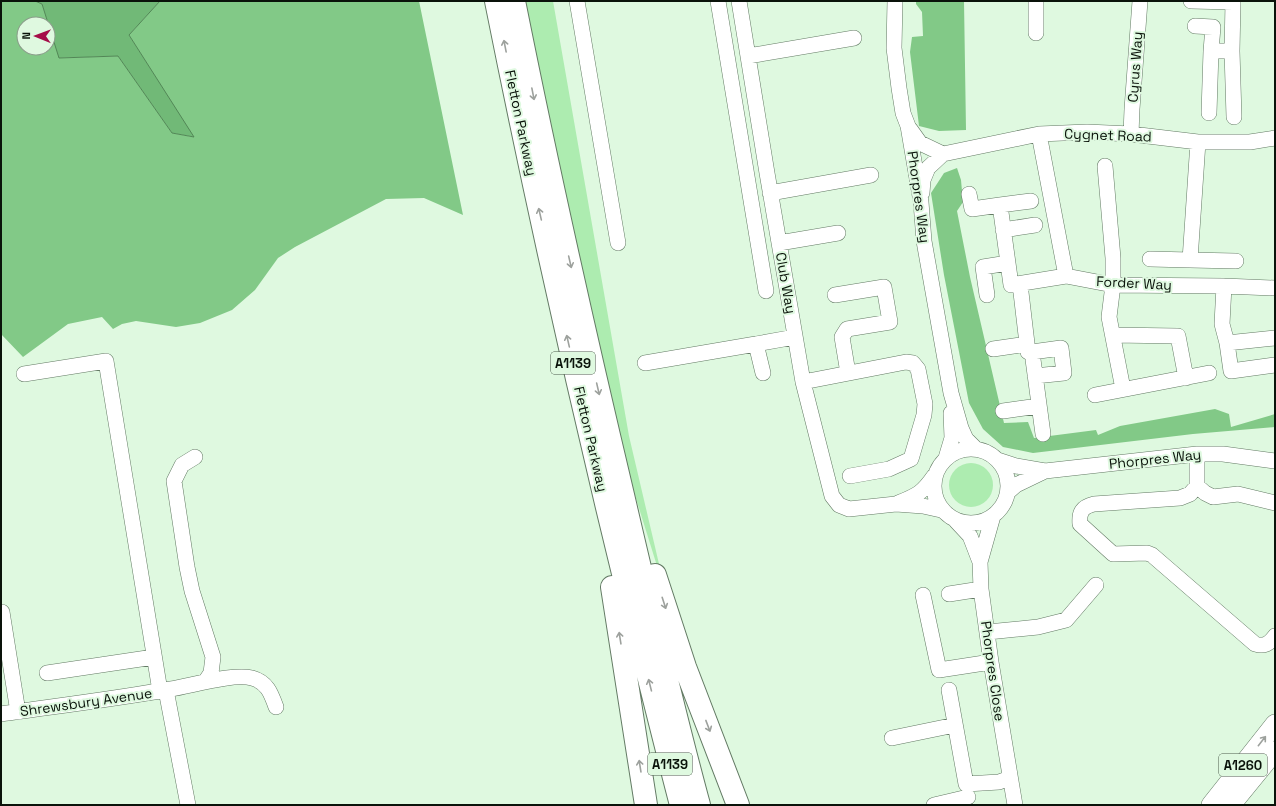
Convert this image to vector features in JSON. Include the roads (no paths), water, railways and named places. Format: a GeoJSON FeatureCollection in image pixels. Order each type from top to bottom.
{"type":"FeatureCollection","features":[{"type":"Feature","properties":{"kind":"highway","name":"Fletton Parkway"},"geometry":{"type":"LineString","coordinates":[[496,1],[520,121],[596,422],[699,805]]}},
{"type":"Feature","properties":{"kind":"highway","name":"Fletton Parkway"},"geometry":{"type":"LineString","coordinates":[[514,1],[596,422],[624,582],[680,805]]}},
{"type":"Feature","properties":{"kind":"highway"},"geometry":{"type":"LineString","coordinates":[[596,422],[646,805]]}},
{"type":"Feature","properties":{"kind":"highway"},"geometry":{"type":"LineString","coordinates":[[596,422],[685,667],[738,805]]}},
{"type":"Feature","properties":{"kind":"main road","name":"A1260"},"geometry":{"type":"LineString","coordinates":[[1211,805],[1275,724]]}},
{"type":"Feature","properties":{"kind":"main road","name":"A1260"},"geometry":{"type":"LineString","coordinates":[[1232,805],[1270,757]]}},
{"type":"Feature","properties":{"kind":"main road"},"geometry":{"type":"LineString","coordinates":[[1247,805],[1270,757]]}},
{"type":"Feature","properties":{"kind":"street"},"geometry":{"type":"LineString","coordinates":[[577,1],[618,243]]}},
{"type":"Feature","properties":{"kind":"street"},"geometry":{"type":"LineString","coordinates":[[718,1],[766,291]]}},
{"type":"Feature","properties":{"kind":"street","name":"Club Way"},"geometry":{"type":"LineString","coordinates":[[739,1],[770,193],[803,382],[832,496],[839,505],[849,509],[896,504],[923,506],[942,510]]}},
{"type":"Feature","properties":{"kind":"street","name":"Phorpres Way"},"geometry":{"type":"LineString","coordinates":[[895,1],[894,48],[921,202],[924,241],[951,392],[961,428],[966,439],[975,448]]}},
{"type":"Feature","properties":{"kind":"street"},"geometry":{"type":"LineString","coordinates":[[1036,1],[1036,33]]}},
{"type":"Feature","properties":{"kind":"street","name":"Cyrus Way"},"geometry":{"type":"LineString","coordinates":[[1131,134],[1140,1]]}},
{"type":"Feature","properties":{"kind":"street"},"geometry":{"type":"LineString","coordinates":[[1191,1],[1232,2],[1234,117]]}},
{"type":"Feature","properties":{"kind":"street"},"geometry":{"type":"LineString","coordinates":[[1195,26],[1212,27],[1209,113]]}},
{"type":"Feature","properties":{"kind":"street"},"geometry":{"type":"LineString","coordinates":[[748,56],[854,38]]}},
{"type":"Feature","properties":{"kind":"street"},"geometry":{"type":"LineString","coordinates":[[1211,51],[1232,51]]}},
{"type":"Feature","properties":{"kind":"street"},"geometry":{"type":"LineString","coordinates":[[906,120],[920,143],[943,154],[928,168],[923,180],[921,202]]}},
{"type":"Feature","properties":{"kind":"street"},"geometry":{"type":"LineString","coordinates":[[906,120],[903,136],[917,218],[924,241]]}},
{"type":"Feature","properties":{"kind":"street","name":"Cygnet Road"},"geometry":{"type":"LineString","coordinates":[[943,154],[1039,134],[1088,132],[1131,134],[1198,142],[1250,142],[1275,138]]}},
{"type":"Feature","properties":{"kind":"street"},"geometry":{"type":"LineString","coordinates":[[1000,205],[1011,285],[1066,276],[1039,134]]}},
{"type":"Feature","properties":{"kind":"street"},"geometry":{"type":"LineString","coordinates":[[1190,260],[1198,142]]}},
{"type":"Feature","properties":{"kind":"street"},"geometry":{"type":"LineString","coordinates":[[1105,166],[1113,258],[1113,285],[1109,317],[1123,389]]}},
{"type":"Feature","properties":{"kind":"street"},"geometry":{"type":"LineString","coordinates":[[770,193],[871,174]]}},
{"type":"Feature","properties":{"kind":"street"},"geometry":{"type":"LineString","coordinates":[[969,194],[972,209],[1031,201]]}},
{"type":"Feature","properties":{"kind":"street"},"geometry":{"type":"LineString","coordinates":[[1004,230],[1035,225]]}},
{"type":"Feature","properties":{"kind":"street"},"geometry":{"type":"LineString","coordinates":[[779,243],[838,233]]}},
{"type":"Feature","properties":{"kind":"street"},"geometry":{"type":"LineString","coordinates":[[1150,259],[1236,261]]}},
{"type":"Feature","properties":{"kind":"street"},"geometry":{"type":"LineString","coordinates":[[987,295],[983,267],[1008,263]]}},
{"type":"Feature","properties":{"kind":"street","name":"Forder Way"},"geometry":{"type":"LineString","coordinates":[[1066,276],[1113,285],[1275,288]]}},
{"type":"Feature","properties":{"kind":"street"},"geometry":{"type":"LineString","coordinates":[[1020,284],[1043,434]]}},
{"type":"Feature","properties":{"kind":"street"},"geometry":{"type":"LineString","coordinates":[[1224,286],[1222,324],[1227,343],[1231,371],[1275,365]]}},
{"type":"Feature","properties":{"kind":"street"},"geometry":{"type":"LineString","coordinates":[[835,295],[884,287],[890,322],[847,329],[842,337],[848,373]]}},
{"type":"Feature","properties":{"kind":"street"},"geometry":{"type":"LineString","coordinates":[[1113,335],[1178,336],[1186,378]]}},
{"type":"Feature","properties":{"kind":"street"},"geometry":{"type":"LineString","coordinates":[[645,363],[795,337]]}},
{"type":"Feature","properties":{"kind":"street"},"geometry":{"type":"LineString","coordinates":[[1227,343],[1275,338]]}},
{"type":"Feature","properties":{"kind":"street"},"geometry":{"type":"LineString","coordinates":[[756,344],[763,373]]}},
{"type":"Feature","properties":{"kind":"street"},"geometry":{"type":"LineString","coordinates":[[993,349],[1060,348],[1064,373],[1035,376]]}},
{"type":"Feature","properties":{"kind":"street"},"geometry":{"type":"LineString","coordinates":[[24,374],[106,361],[154,657],[166,690],[188,805]]}},
{"type":"Feature","properties":{"kind":"street"},"geometry":{"type":"LineString","coordinates":[[803,382],[906,362],[914,363],[918,368],[925,404],[924,415],[911,459],[889,469],[850,476]]}},
{"type":"Feature","properties":{"kind":"street"},"geometry":{"type":"LineString","coordinates":[[1095,395],[1209,373]]}},
{"type":"Feature","properties":{"kind":"street","name":"Phorpres Way"},"geometry":{"type":"LineString","coordinates":[[946,458],[952,438],[951,392]]}},
{"type":"Feature","properties":{"kind":"street"},"geometry":{"type":"LineString","coordinates":[[1003,411],[1039,406]]}},
{"type":"Feature","properties":{"kind":"street"},"geometry":{"type":"LineString","coordinates":[[975,448],[988,453],[998,460],[1005,470],[1008,481],[1008,492],[1000,510],[993,516],[981,522],[969,524],[956,521],[948,516],[942,510],[936,499],[933,488],[934,476],[939,466],[946,458],[955,452],[975,448]]}},
{"type":"Feature","properties":{"kind":"street"},"geometry":{"type":"LineString","coordinates":[[1197,454],[1197,486],[1190,494],[1180,498],[1094,504],[1083,509],[1079,516],[1080,524],[1113,554],[1147,553],[1152,555],[1255,644],[1260,646],[1267,644],[1275,636]]}},
{"type":"Feature","properties":{"kind":"street","name":"Phorpres Way"},"geometry":{"type":"LineString","coordinates":[[1008,492],[1016,485],[1045,471],[1197,454],[1223,454],[1272,461]]}},
{"type":"Feature","properties":{"kind":"street"},"geometry":{"type":"LineString","coordinates":[[195,457],[182,465],[174,482],[192,591],[213,657],[211,673],[205,682]]}},
{"type":"Feature","properties":{"kind":"street","name":"Phorpres Way"},"geometry":{"type":"LineString","coordinates":[[998,460],[1045,471]]}},
{"type":"Feature","properties":{"kind":"street","name":"Club Way"},"geometry":{"type":"LineString","coordinates":[[896,504],[914,497],[924,490],[934,476]]}},
{"type":"Feature","properties":{"kind":"street"},"geometry":{"type":"LineString","coordinates":[[1197,486],[1205,493],[1213,497],[1238,494],[1275,503]]}},
{"type":"Feature","properties":{"kind":"street","name":"Phorpres Close"},"geometry":{"type":"LineString","coordinates":[[993,516],[980,562],[981,589],[1014,805]]}},
{"type":"Feature","properties":{"kind":"street","name":"Phorpres Close"},"geometry":{"type":"LineString","coordinates":[[956,521],[970,536],[980,562]]}},
{"type":"Feature","properties":{"kind":"street"},"geometry":{"type":"LineString","coordinates":[[988,632],[1038,627],[1066,620],[1096,585]]}},
{"type":"Feature","properties":{"kind":"street"},"geometry":{"type":"LineString","coordinates":[[949,594],[981,589]]}},
{"type":"Feature","properties":{"kind":"street"},"geometry":{"type":"LineString","coordinates":[[923,594],[939,670],[991,662]]}},
{"type":"Feature","properties":{"kind":"street"},"geometry":{"type":"LineString","coordinates":[[2,612],[18,712]]}},
{"type":"Feature","properties":{"kind":"street"},"geometry":{"type":"LineString","coordinates":[[47,673],[154,657]]}},
{"type":"Feature","properties":{"kind":"street","name":"Shrewsbury Avenue"},"geometry":{"type":"LineString","coordinates":[[1,714],[166,690],[241,676],[253,678],[261,682],[269,689],[276,706]]}},
{"type":"Feature","properties":{"kind":"street"},"geometry":{"type":"LineString","coordinates":[[949,690],[966,784],[999,782],[1010,778]]}},
{"type":"Feature","properties":{"kind":"street"},"geometry":{"type":"LineString","coordinates":[[892,738],[955,725]]}},
{"type":"Feature","properties":{"kind":"street"},"geometry":{"type":"LineString","coordinates":[[934,805],[968,797]]}}]}
